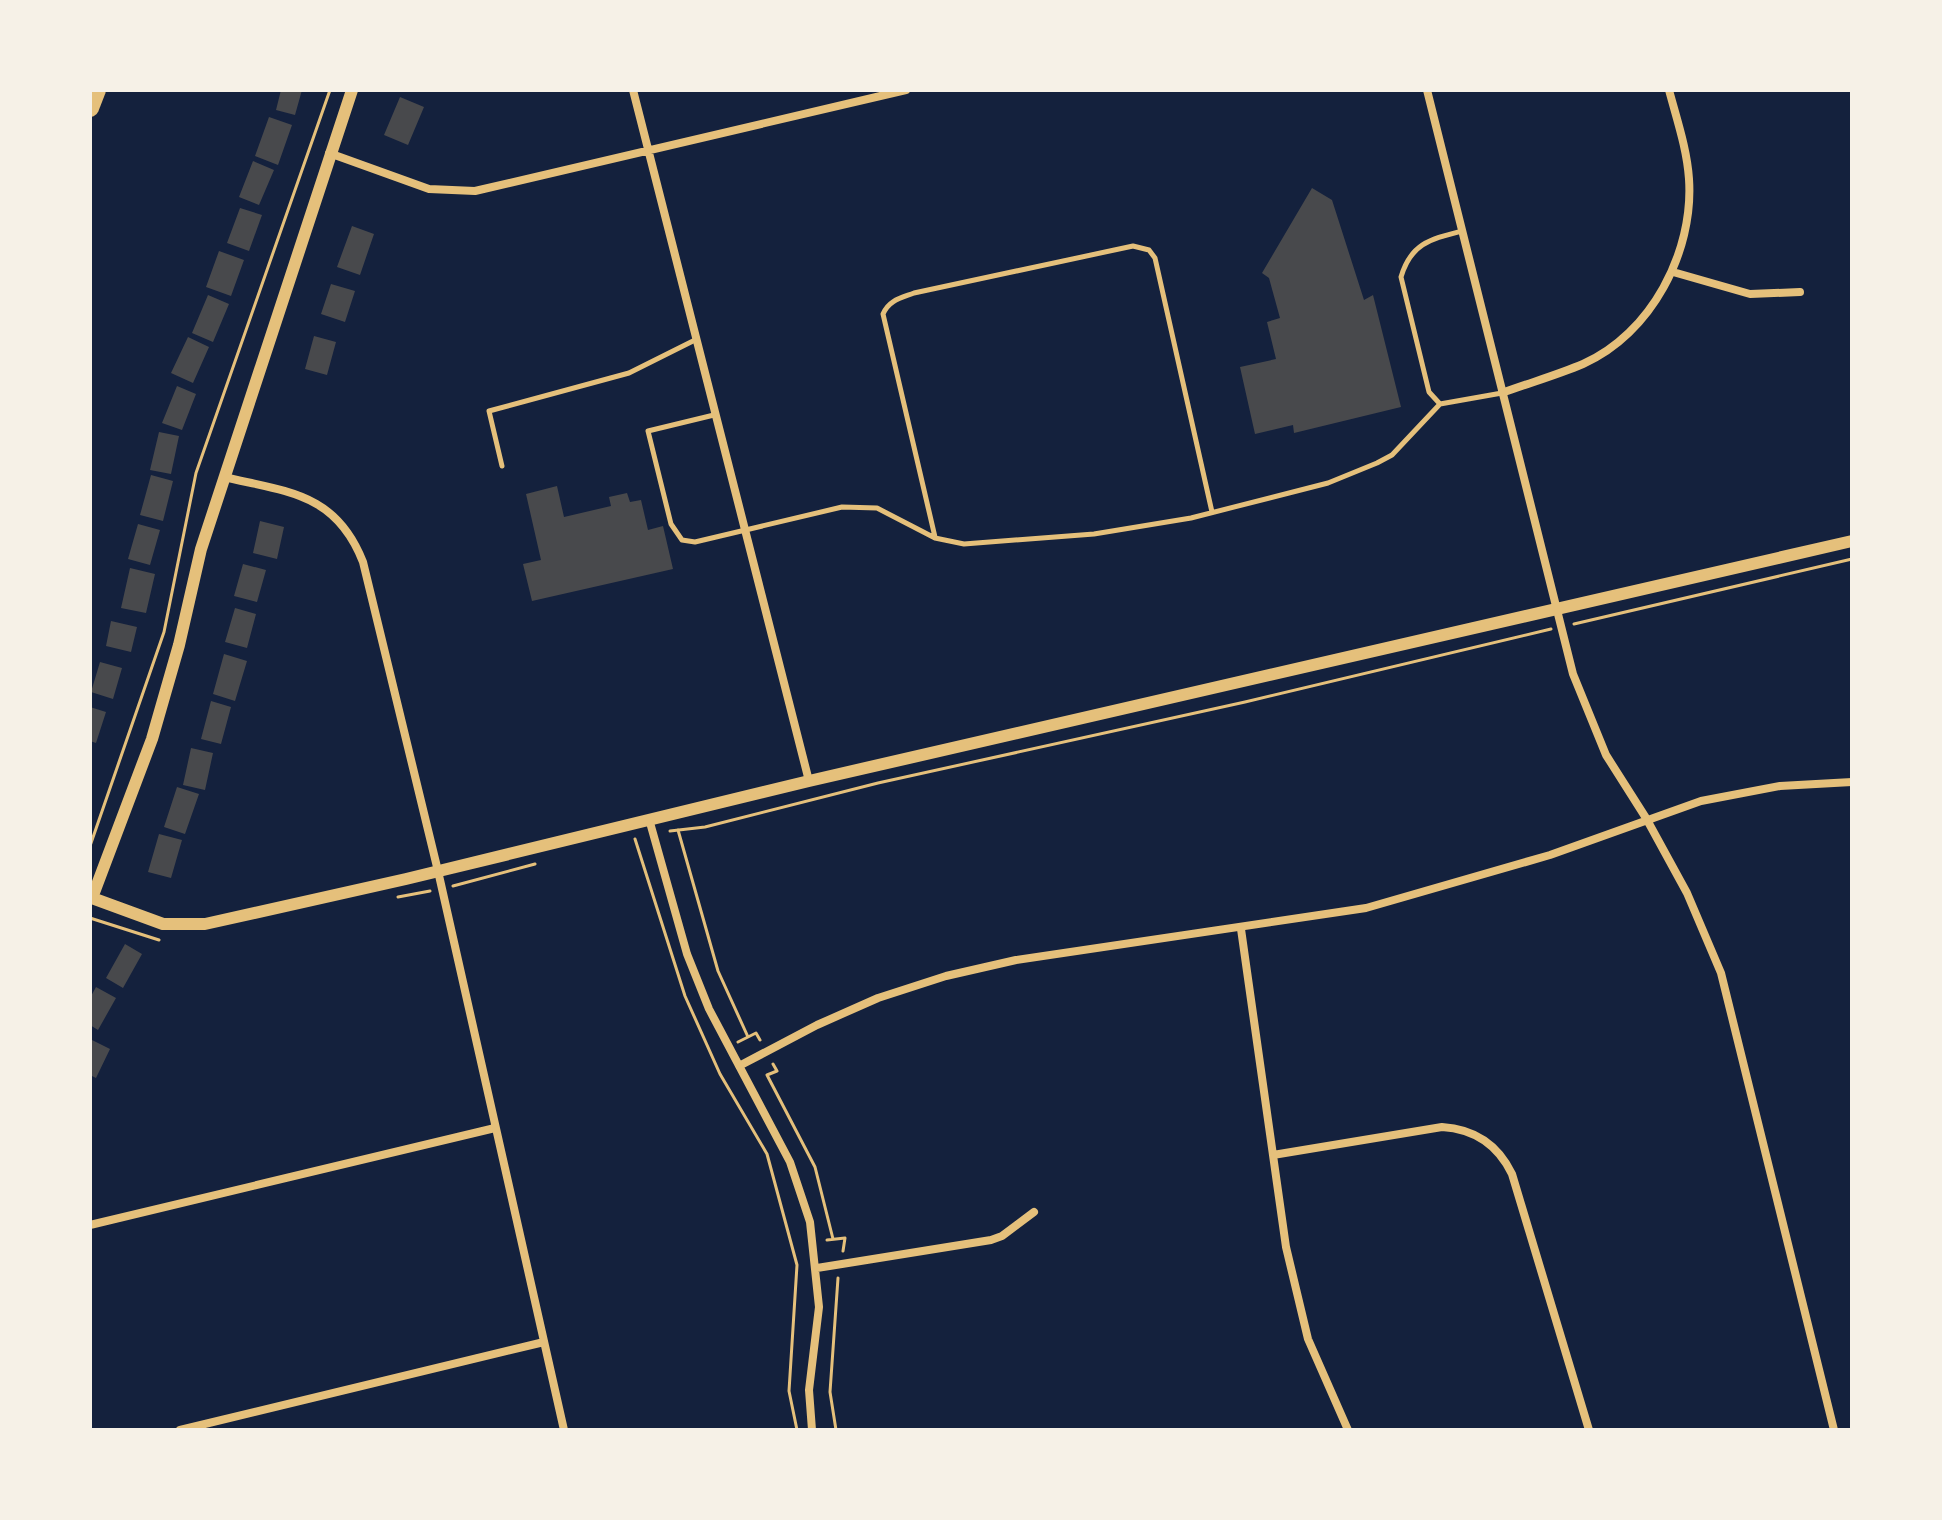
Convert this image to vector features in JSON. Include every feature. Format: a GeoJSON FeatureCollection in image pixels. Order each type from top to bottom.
{"type":"FeatureCollection","features":[{"type":"Feature","properties":{"kind":"highway"},"geometry":{"type":"LineString","coordinates":[[90,108],[97,90]]}},
{"type":"Feature","properties":{"kind":"street"},"geometry":{"type":"LineString","coordinates":[[352,90],[201,549],[179,645],[152,739],[91,900],[144,919],[185,926],[438,871],[809,781],[1555,612],[1852,541]]}},
{"type":"Feature","properties":{"kind":"street"},"geometry":{"type":"LineString","coordinates":[[633,90],[742,530],[809,781]]}},
{"type":"Feature","properties":{"kind":"street"},"geometry":{"type":"LineString","coordinates":[[329,153],[429,189],[450,192],[490,188],[906,90]]}},
{"type":"Feature","properties":{"kind":"street"},"geometry":{"type":"LineString","coordinates":[[1427,90],[1559,627],[1578,689],[1606,755],[1646,818],[1687,893],[1721,973],[1834,1430]]}},
{"type":"Feature","properties":{"kind":"street"},"geometry":{"type":"LineString","coordinates":[[1502,393],[1585,363],[1614,344],[1651,306],[1673,272],[1683,243],[1689,182],[1686,151],[1669,90]]}},
{"type":"Feature","properties":{"kind":"street"},"geometry":{"type":"LineString","coordinates":[[1673,272],[1750,294],[1800,292]]}},
{"type":"Feature","properties":{"kind":"street"},"geometry":{"type":"LineString","coordinates":[[224,477],[299,495],[319,503],[332,512],[354,540],[363,562],[442,888],[564,1430]]}},
{"type":"Feature","properties":{"kind":"street"},"geometry":{"type":"LineString","coordinates":[[739,1066],[878,998],[946,976],[1016,960],[1241,929],[1366,908],[1464,882],[1550,855],[1646,818],[1741,792],[1852,782]]}},
{"type":"Feature","properties":{"kind":"street"},"geometry":{"type":"LineString","coordinates":[[649,819],[687,954],[729,1047],[790,1162],[810,1222],[819,1307],[809,1390],[812,1430]]}},
{"type":"Feature","properties":{"kind":"street"},"geometry":{"type":"LineString","coordinates":[[1241,929],[1286,1247],[1308,1339],[1348,1430]]}},
{"type":"Feature","properties":{"kind":"street"},"geometry":{"type":"LineString","coordinates":[[1273,1155],[1442,1127],[1465,1131],[1492,1146],[1512,1174],[1589,1430]]}},
{"type":"Feature","properties":{"kind":"street"},"geometry":{"type":"LineString","coordinates":[[90,1225],[495,1128]]}},
{"type":"Feature","properties":{"kind":"street"},"geometry":{"type":"LineString","coordinates":[[817,1268],[991,1240],[1002,1236],[1034,1212]]}},
{"type":"Feature","properties":{"kind":"street"},"geometry":{"type":"LineString","coordinates":[[180,1430],[544,1342]]}},
{"type":"Feature","properties":{"kind":"lane"},"geometry":{"type":"LineString","coordinates":[[1440,404],[1429,392],[1401,277],[1406,260],[1418,244],[1462,231]]}},
{"type":"Feature","properties":{"kind":"lane"},"geometry":{"type":"LineString","coordinates":[[935,538],[885,310],[892,302],[914,293],[1133,246],[1149,250],[1155,258],[1212,512]]}},
{"type":"Feature","properties":{"kind":"lane"},"geometry":{"type":"LineString","coordinates":[[502,466],[489,411],[629,373],[695,340]]}},
{"type":"Feature","properties":{"kind":"lane"},"geometry":{"type":"LineString","coordinates":[[714,415],[648,431],[671,524],[682,540],[695,542],[842,507],[877,508],[935,538],[964,544],[1094,534],[1212,512],[1328,483],[1392,455],[1440,404],[1502,393]]}},
{"type":"Feature","properties":{"kind":"path"},"geometry":{"type":"LineString","coordinates":[[90,846],[164,632],[196,473],[330,90]]}},
{"type":"Feature","properties":{"kind":"path"},"geometry":{"type":"LineString","coordinates":[[635,838],[705,827],[878,783],[1245,702],[1852,559]]}},
{"type":"Feature","properties":{"kind":"path"},"geometry":{"type":"LineString","coordinates":[[634,822],[635,838],[685,996],[712,1056],[767,1154],[797,1265],[789,1391],[797,1430]]}},
{"type":"Feature","properties":{"kind":"path"},"geometry":{"type":"LineString","coordinates":[[678,830],[718,971],[748,1037]]}},
{"type":"Feature","properties":{"kind":"path"},"geometry":{"type":"LineString","coordinates":[[396,898],[546,861]]}},
{"type":"Feature","properties":{"kind":"path"},"geometry":{"type":"LineString","coordinates":[[90,918],[158,940],[171,940]]}},
{"type":"Feature","properties":{"kind":"path"},"geometry":{"type":"LineString","coordinates":[[712,1056],[756,1033],[777,1071],[767,1075],[815,1167],[833,1239]]}},
{"type":"Feature","properties":{"kind":"path"},"geometry":{"type":"LineString","coordinates":[[827,1240],[845,1238],[840,1264],[830,1392],[836,1430]]}},
{"type":"Feature","properties":{"kind":"building"},"geometry":{"type":"Polygon","coordinates":[[[281,90],[302,90],[295,115],[276,110],[281,90]]]}},
{"type":"Feature","properties":{"kind":"building"},"geometry":{"type":"Polygon","coordinates":[[[400,97],[424,107],[408,145],[384,135],[400,97]]]}},
{"type":"Feature","properties":{"kind":"building"},"geometry":{"type":"Polygon","coordinates":[[[269,117],[292,125],[278,165],[255,156],[269,117]]]}},
{"type":"Feature","properties":{"kind":"building"},"geometry":{"type":"Polygon","coordinates":[[[253,161],[274,170],[259,205],[239,197],[253,161]]]}},
{"type":"Feature","properties":{"kind":"building"},"geometry":{"type":"Polygon","coordinates":[[[1312,188],[1332,200],[1364,300],[1373,295],[1401,407],[1294,433],[1293,425],[1255,434],[1240,367],[1276,359],[1267,322],[1280,318],[1269,278],[1262,273],[1312,188]]]}},
{"type":"Feature","properties":{"kind":"building"},"geometry":{"type":"Polygon","coordinates":[[[240,208],[262,215],[249,251],[227,243],[240,208]]]}},
{"type":"Feature","properties":{"kind":"building"},"geometry":{"type":"Polygon","coordinates":[[[352,226],[374,234],[360,275],[337,267],[352,226]]]}},
{"type":"Feature","properties":{"kind":"building"},"geometry":{"type":"Polygon","coordinates":[[[219,251],[244,260],[231,296],[206,287],[219,251]]]}},
{"type":"Feature","properties":{"kind":"building"},"geometry":{"type":"Polygon","coordinates":[[[331,284],[355,291],[345,322],[321,314],[331,284]]]}},
{"type":"Feature","properties":{"kind":"building"},"geometry":{"type":"Polygon","coordinates":[[[208,295],[229,304],[213,342],[192,333],[208,295]]]}},
{"type":"Feature","properties":{"kind":"building"},"geometry":{"type":"Polygon","coordinates":[[[314,336],[336,342],[327,375],[305,369],[314,336]]]}},
{"type":"Feature","properties":{"kind":"building"},"geometry":{"type":"Polygon","coordinates":[[[188,337],[209,347],[193,383],[171,373],[188,337]]]}},
{"type":"Feature","properties":{"kind":"building"},"geometry":{"type":"Polygon","coordinates":[[[177,386],[196,394],[182,430],[162,423],[177,386]]]}},
{"type":"Feature","properties":{"kind":"building"},"geometry":{"type":"Polygon","coordinates":[[[159,432],[179,436],[171,474],[150,470],[159,432]]]}},
{"type":"Feature","properties":{"kind":"building"},"geometry":{"type":"Polygon","coordinates":[[[151,475],[173,481],[163,521],[140,515],[151,475]]]}},
{"type":"Feature","properties":{"kind":"building"},"geometry":{"type":"Polygon","coordinates":[[[557,486],[564,517],[611,506],[609,497],[627,493],[630,502],[641,500],[648,530],[663,526],[673,569],[532,601],[523,564],[541,560],[526,494],[557,486]]]}},
{"type":"Feature","properties":{"kind":"building"},"geometry":{"type":"Polygon","coordinates":[[[260,521],[284,527],[277,559],[253,553],[260,521]]]}},
{"type":"Feature","properties":{"kind":"building"},"geometry":{"type":"Polygon","coordinates":[[[138,524],[160,530],[150,565],[128,559],[138,524]]]}},
{"type":"Feature","properties":{"kind":"building"},"geometry":{"type":"Polygon","coordinates":[[[243,564],[266,570],[257,602],[234,596],[243,564]]]}},
{"type":"Feature","properties":{"kind":"building"},"geometry":{"type":"Polygon","coordinates":[[[130,568],[155,574],[146,613],[121,608],[130,568]]]}},
{"type":"Feature","properties":{"kind":"building"},"geometry":{"type":"Polygon","coordinates":[[[235,608],[256,614],[247,648],[225,642],[235,608]]]}},
{"type":"Feature","properties":{"kind":"building"},"geometry":{"type":"Polygon","coordinates":[[[111,621],[137,627],[131,652],[106,646],[111,621]]]}},
{"type":"Feature","properties":{"kind":"building"},"geometry":{"type":"Polygon","coordinates":[[[224,654],[247,661],[235,701],[213,694],[224,654]]]}},
{"type":"Feature","properties":{"kind":"building"},"geometry":{"type":"Polygon","coordinates":[[[100,662],[122,668],[113,699],[91,692],[100,662]]]}},
{"type":"Feature","properties":{"kind":"building"},"geometry":{"type":"Polygon","coordinates":[[[211,701],[231,707],[221,744],[201,739],[211,701]]]}},
{"type":"Feature","properties":{"kind":"building"},"geometry":{"type":"Polygon","coordinates":[[[90,707],[106,712],[96,743],[90,741],[90,707]]]}},
{"type":"Feature","properties":{"kind":"building"},"geometry":{"type":"Polygon","coordinates":[[[191,748],[213,753],[205,790],[183,785],[191,748]]]}},
{"type":"Feature","properties":{"kind":"building"},"geometry":{"type":"Polygon","coordinates":[[[177,787],[199,794],[185,834],[164,827],[177,787]]]}},
{"type":"Feature","properties":{"kind":"building"},"geometry":{"type":"Polygon","coordinates":[[[159,834],[182,840],[171,878],[148,872],[159,834]]]}},
{"type":"Feature","properties":{"kind":"building"},"geometry":{"type":"Polygon","coordinates":[[[125,944],[142,954],[123,988],[106,978],[125,944]]]}},
{"type":"Feature","properties":{"kind":"building"},"geometry":{"type":"Polygon","coordinates":[[[96,987],[116,998],[98,1030],[90,1025],[90,998],[96,987]]]}},
{"type":"Feature","properties":{"kind":"building"},"geometry":{"type":"Polygon","coordinates":[[[90,1039],[110,1049],[96,1078],[90,1075],[90,1039]]]}}]}
